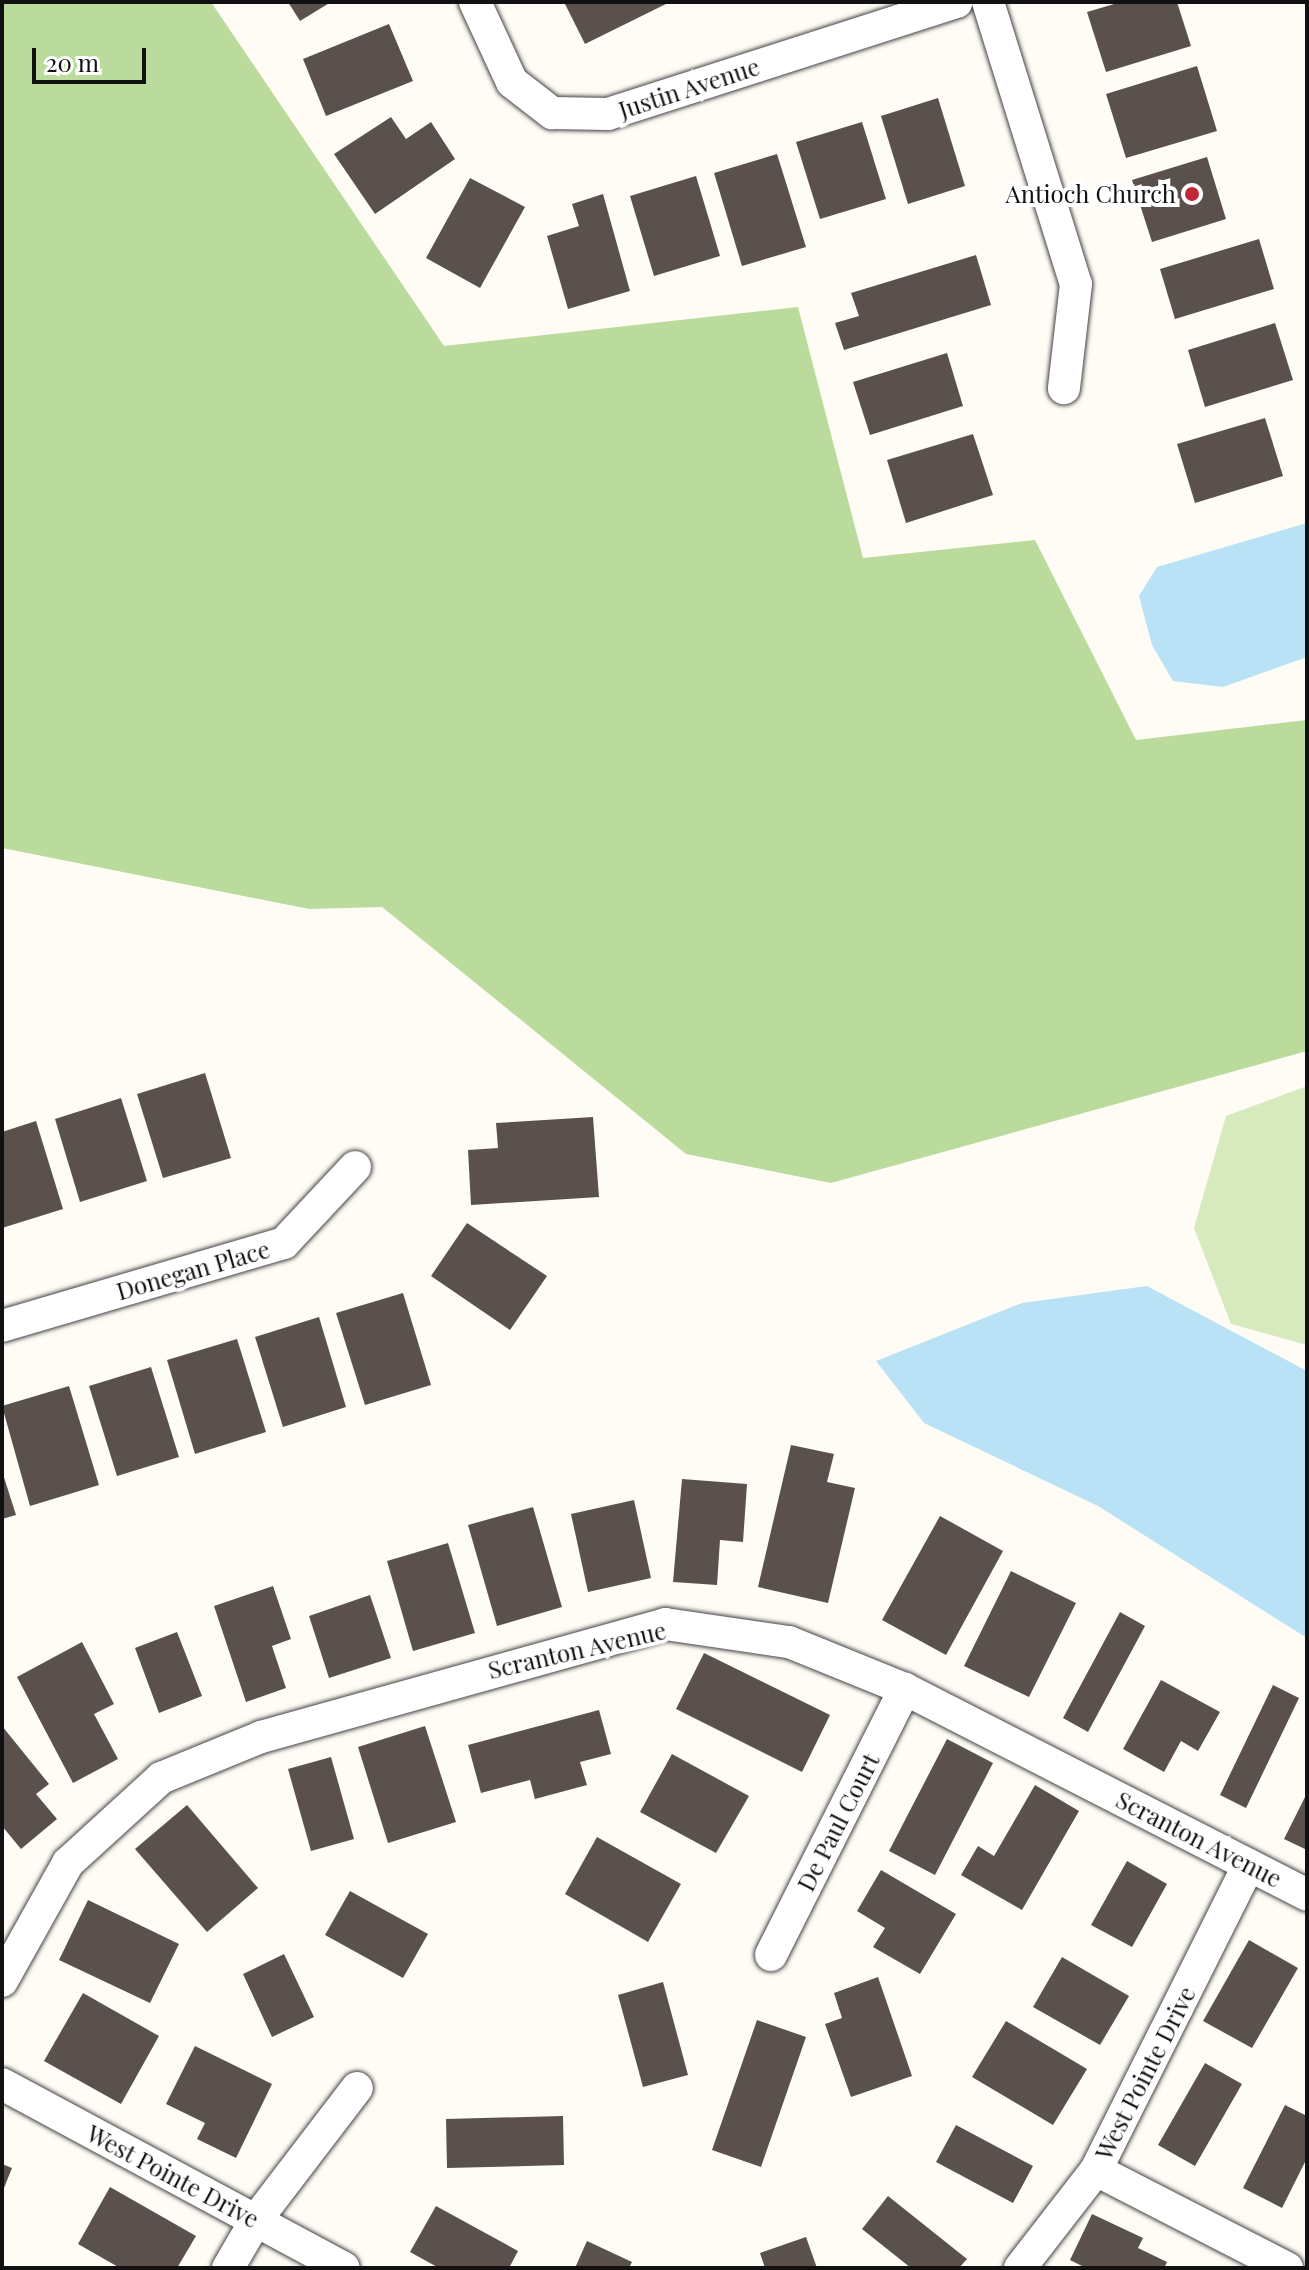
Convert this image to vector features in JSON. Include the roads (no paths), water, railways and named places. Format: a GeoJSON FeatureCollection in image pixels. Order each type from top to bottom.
{"type":"FeatureCollection","features":[{"type":"Feature","properties":{"kind":"street","name":"Justin Avenue"},"geometry":{"type":"LineString","coordinates":[[475,2],[512,82],[552,113],[608,114],[956,2]]}},
{"type":"Feature","properties":{"kind":"street"},"geometry":{"type":"LineString","coordinates":[[988,2],[1076,284],[1064,388]]}},
{"type":"Feature","properties":{"kind":"street","name":"Donegan Place"},"geometry":{"type":"LineString","coordinates":[[2,1326],[284,1243],[355,1167]]}},
{"type":"Feature","properties":{"kind":"street","name":"Scranton Avenue"},"geometry":{"type":"LineString","coordinates":[[2,1981],[68,1863],[161,1778],[261,1737],[665,1624],[789,1642],[905,1689],[1307,1895]]}},
{"type":"Feature","properties":{"kind":"street","name":"De Paul Court"},"geometry":{"type":"LineString","coordinates":[[771,1955],[905,1689]]}},
{"type":"Feature","properties":{"kind":"street","name":"West Pointe Drive"},"geometry":{"type":"LineString","coordinates":[[1020,2268],[1096,2170],[1249,1865]]}},
{"type":"Feature","properties":{"kind":"street","name":"West Pointe Drive"},"geometry":{"type":"LineString","coordinates":[[2,2084],[344,2268]]}},
{"type":"Feature","properties":{"kind":"street"},"geometry":{"type":"LineString","coordinates":[[228,2268],[256,2220],[357,2088]]}},
{"type":"Feature","properties":{"kind":"street"},"geometry":{"type":"LineString","coordinates":[[1096,2170],[1287,2268]]}},
{"type":"Feature","properties":{"kind":"water"},"geometry":{"type":"Polygon","coordinates":[[[1307,523],[1307,657],[1223,687],[1173,681],[1152,645],[1139,596],[1157,567],[1307,523]]]}},
{"type":"Feature","properties":{"kind":"water"},"geometry":{"type":"Polygon","coordinates":[[[1147,1286],[1307,1371],[1307,1638],[1098,1506],[924,1423],[876,1361],[1022,1303],[1147,1286]]]}},
{"type":"Feature","properties":{"kind":"place","name":"Antioch Church"},"geometry":{"type":"Point","coordinates":[1192,194]}}]}
